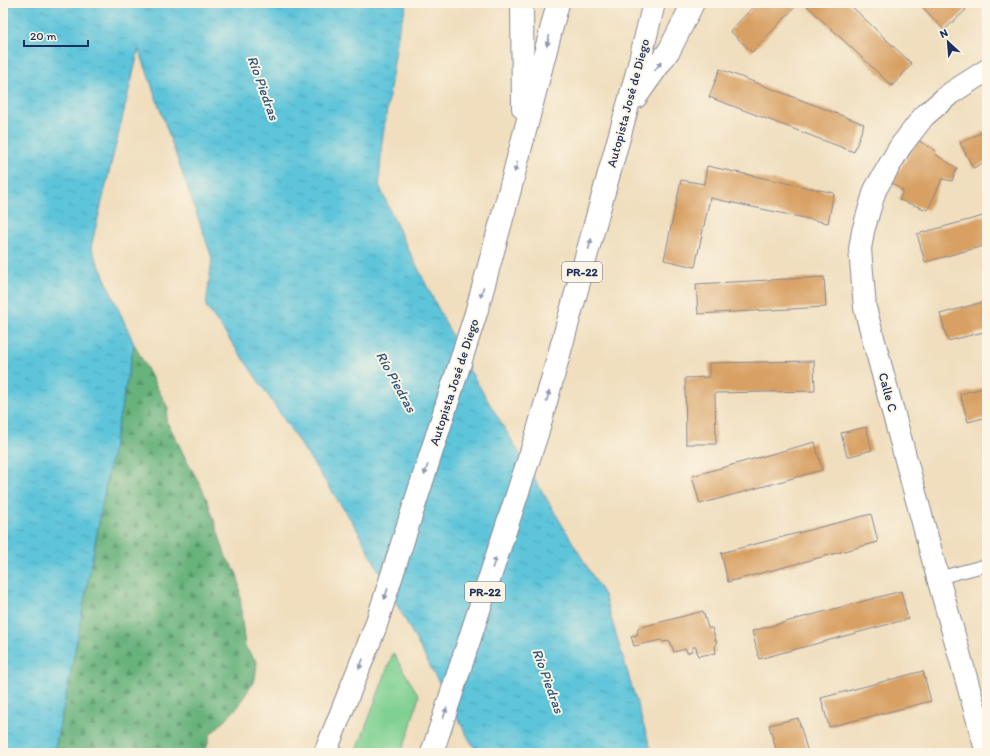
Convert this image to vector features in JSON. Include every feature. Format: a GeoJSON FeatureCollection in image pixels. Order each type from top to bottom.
{"type":"FeatureCollection","features":[{"type":"Feature","properties":{"kind":"main road"},"geometry":{"type":"LineString","coordinates":[[522,3],[524,137]]}},
{"type":"Feature","properties":{"kind":"main road","name":"Autopista José de Diego"},"geometry":{"type":"LineString","coordinates":[[325,753],[375,628],[476,313],[524,137],[558,3]]}},
{"type":"Feature","properties":{"kind":"main road","name":"Autopista José de Diego"},"geometry":{"type":"LineString","coordinates":[[432,752],[537,434],[627,109],[654,3]]}},
{"type":"Feature","properties":{"kind":"main road"},"geometry":{"type":"LineString","coordinates":[[627,109],[670,49],[693,3]]}},
{"type":"Feature","properties":{"kind":"main road","name":"Calle C"},"geometry":{"type":"LineString","coordinates":[[987,70],[951,94],[924,116],[900,147],[875,190],[863,231],[860,249],[865,308],[987,753]]}},
{"type":"Feature","properties":{"kind":"lane"},"geometry":{"type":"LineString","coordinates":[[938,578],[987,565]]}},
{"type":"Feature","properties":{"kind":"green space"},"geometry":{"type":"Polygon","coordinates":[[[134,344],[168,408],[166,421],[200,484],[208,502],[226,557],[237,574],[245,647],[257,662],[255,679],[238,707],[210,735],[205,753],[54,753],[72,666],[134,344]]]}},
{"type":"Feature","properties":{"kind":"green space"},"geometry":{"type":"Polygon","coordinates":[[[393,653],[419,696],[408,735],[401,753],[356,753],[393,653]]]}},
{"type":"Feature","properties":{"kind":"water","name":"Río Piedras"},"geometry":{"type":"Polygon","coordinates":[[[3,3],[407,3],[399,29],[382,142],[379,185],[404,241],[469,369],[604,595],[652,753],[479,753],[470,741],[355,526],[249,367],[206,306],[212,258],[139,49],[91,247],[134,344],[72,666],[54,753],[3,753],[3,3]]]}},
{"type":"Feature","properties":{"kind":"building"},"geometry":{"type":"Polygon","coordinates":[[[757,3],[799,3],[752,52],[730,31],[757,3]]]}},
{"type":"Feature","properties":{"kind":"building"},"geometry":{"type":"Polygon","coordinates":[[[804,3],[848,3],[912,64],[892,86],[804,3]]]}},
{"type":"Feature","properties":{"kind":"building"},"geometry":{"type":"Polygon","coordinates":[[[919,3],[960,3],[966,10],[944,30],[919,3]]]}},
{"type":"Feature","properties":{"kind":"building"},"geometry":{"type":"Polygon","coordinates":[[[720,69],[864,124],[854,152],[709,97],[720,69]]]}},
{"type":"Feature","properties":{"kind":"building"},"geometry":{"type":"Polygon","coordinates":[[[987,130],[987,161],[973,168],[960,143],[987,130]]]}},
{"type":"Feature","properties":{"kind":"building"},"geometry":{"type":"Polygon","coordinates":[[[918,140],[936,151],[935,154],[957,168],[952,181],[942,179],[928,210],[899,200],[903,191],[892,183],[918,140]]]}},
{"type":"Feature","properties":{"kind":"building"},"geometry":{"type":"Polygon","coordinates":[[[707,166],[834,193],[828,223],[710,198],[695,267],[664,260],[681,180],[704,184],[707,166]]]}},
{"type":"Feature","properties":{"kind":"building"},"geometry":{"type":"Polygon","coordinates":[[[987,215],[987,245],[925,262],[917,234],[987,215]]]}},
{"type":"Feature","properties":{"kind":"building"},"geometry":{"type":"Polygon","coordinates":[[[824,277],[826,307],[698,314],[696,284],[824,277]]]}},
{"type":"Feature","properties":{"kind":"building"},"geometry":{"type":"Polygon","coordinates":[[[987,301],[987,331],[948,341],[940,314],[987,301]]]}},
{"type":"Feature","properties":{"kind":"building"},"geometry":{"type":"Polygon","coordinates":[[[814,361],[815,391],[715,393],[716,444],[686,444],[685,378],[709,377],[709,363],[814,361]]]}},
{"type":"Feature","properties":{"kind":"building"},"geometry":{"type":"Polygon","coordinates":[[[987,387],[987,417],[968,422],[960,394],[987,387]]]}},
{"type":"Feature","properties":{"kind":"building"},"geometry":{"type":"Polygon","coordinates":[[[866,427],[872,450],[847,457],[841,433],[866,427]]]}},
{"type":"Feature","properties":{"kind":"building"},"geometry":{"type":"Polygon","coordinates":[[[815,442],[822,470],[700,504],[692,476],[815,442]]]}},
{"type":"Feature","properties":{"kind":"building"},"geometry":{"type":"Polygon","coordinates":[[[871,514],[878,542],[728,582],[721,553],[871,514]]]}},
{"type":"Feature","properties":{"kind":"building"},"geometry":{"type":"Polygon","coordinates":[[[901,591],[908,619],[759,659],[752,631],[901,591]]]}},
{"type":"Feature","properties":{"kind":"building"},"geometry":{"type":"Polygon","coordinates":[[[703,611],[708,628],[712,628],[717,644],[715,645],[716,653],[698,656],[696,647],[692,647],[692,651],[687,653],[686,649],[674,652],[670,641],[663,642],[661,640],[634,646],[631,636],[637,635],[638,628],[703,611]]]}},
{"type":"Feature","properties":{"kind":"building"},"geometry":{"type":"Polygon","coordinates":[[[923,671],[931,701],[829,727],[821,698],[923,671]]]}},
{"type":"Feature","properties":{"kind":"building"},"geometry":{"type":"Polygon","coordinates":[[[798,718],[808,753],[777,753],[769,725],[798,718]]]}}]}
